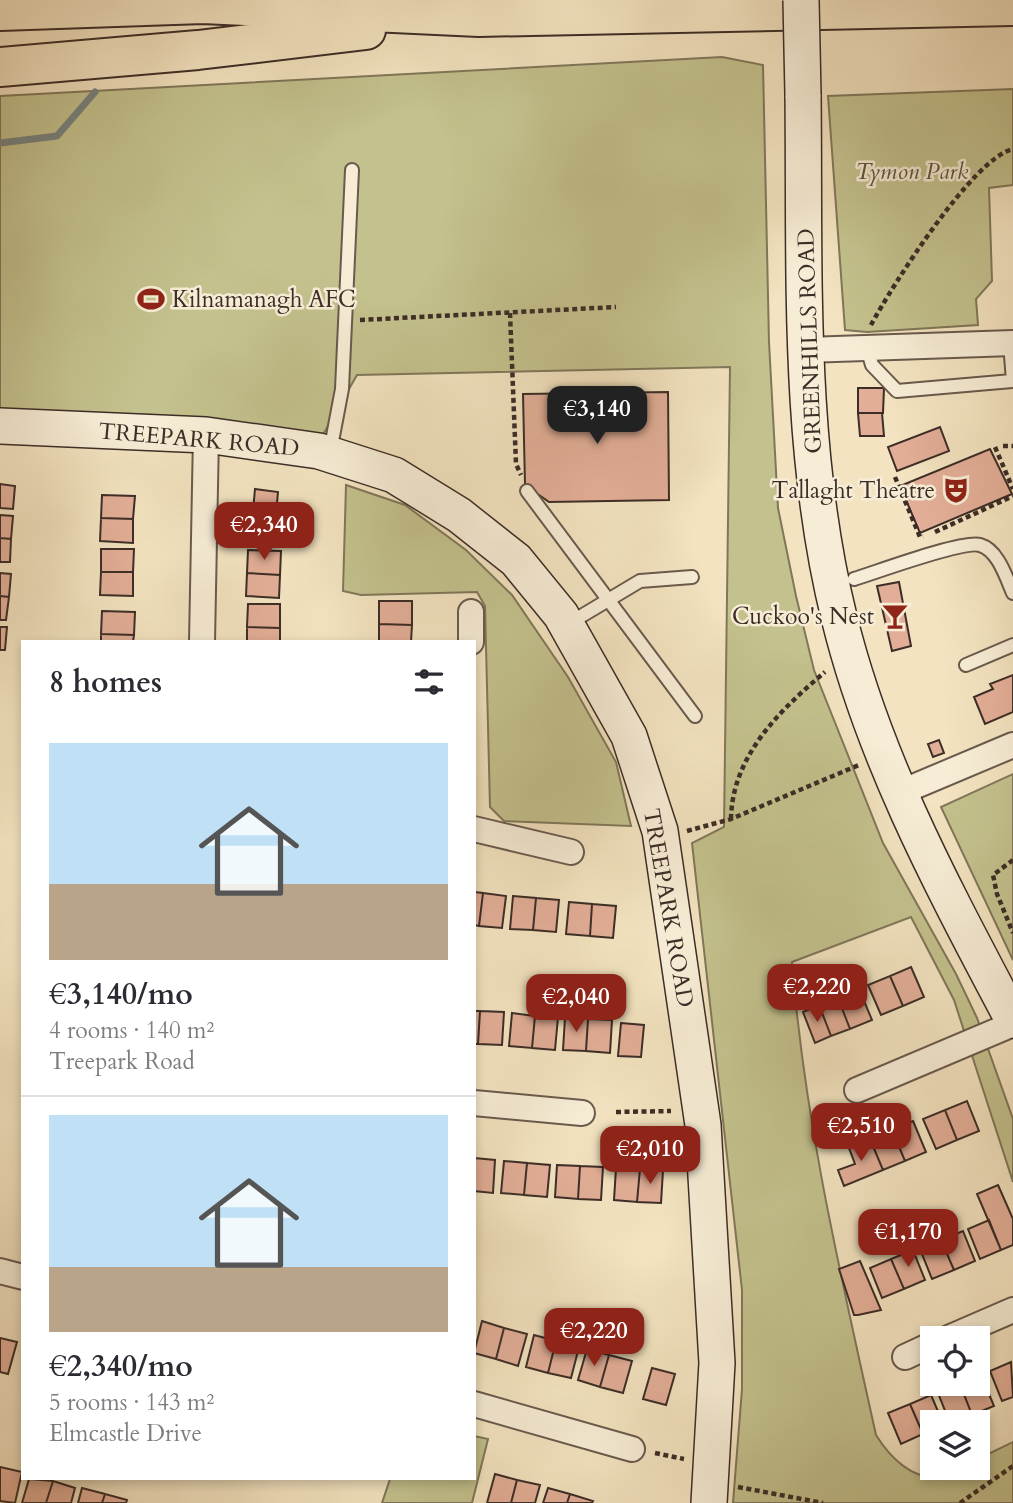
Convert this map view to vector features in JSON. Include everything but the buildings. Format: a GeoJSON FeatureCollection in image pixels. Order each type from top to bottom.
{"type":"FeatureCollection","features":[{"type":"Feature","properties":{"kind":"highway"},"geometry":{"type":"LineString","coordinates":[[0,10],[203,4],[479,17],[1013,6]]}},
{"type":"Feature","properties":{"kind":"highway"},"geometry":{"type":"LineString","coordinates":[[0,67],[198,50],[479,17]]}},
{"type":"Feature","properties":{"kind":"street","name":"GREENHILLS ROAD"},"geometry":{"type":"LineString","coordinates":[[801,0],[809,426],[875,735],[918,837],[1013,1022]]}},
{"type":"Feature","properties":{"kind":"street"},"geometry":{"type":"LineString","coordinates":[[806,350],[867,340],[1011,343]]}},
{"type":"Feature","properties":{"kind":"street","name":"TREEPARK ROAD"},"geometry":{"type":"LineString","coordinates":[[0,426],[206,435],[330,454],[394,475],[459,515],[516,561],[567,625],[629,736],[660,831],[703,1125],[711,1236],[722,1495]]}},
{"type":"Feature","properties":{"kind":"street"},"geometry":{"type":"LineString","coordinates":[[202,640],[206,435]]}},
{"type":"Feature","properties":{"kind":"street"},"geometry":{"type":"LineString","coordinates":[[471,611],[471,640]]}},
{"type":"Feature","properties":{"kind":"street"},"geometry":{"type":"LineString","coordinates":[[899,793],[1013,746]]}},
{"type":"Feature","properties":{"kind":"street"},"geometry":{"type":"LineString","coordinates":[[476,828],[571,852]]}},
{"type":"Feature","properties":{"kind":"street"},"geometry":{"type":"LineString","coordinates":[[857,1090],[1013,1022]]}},
{"type":"Feature","properties":{"kind":"street"},"geometry":{"type":"LineString","coordinates":[[476,1103],[583,1113]]}},
{"type":"Feature","properties":{"kind":"street"},"geometry":{"type":"LineString","coordinates":[[0,1271],[21,1276]]}},
{"type":"Feature","properties":{"kind":"street"},"geometry":{"type":"LineString","coordinates":[[976,1326],[1013,1310]]}},
{"type":"Feature","properties":{"kind":"street"},"geometry":{"type":"LineString","coordinates":[[905,1357],[920,1350]]}},
{"type":"Feature","properties":{"kind":"street"},"geometry":{"type":"LineString","coordinates":[[476,1406],[640,1450]]}},
{"type":"Feature","properties":{"kind":"lane"},"geometry":{"type":"LineString","coordinates":[[330,454],[342,389],[352,170]]}},
{"type":"Feature","properties":{"kind":"lane"},"geometry":{"type":"LineString","coordinates":[[867,340],[872,365],[897,391],[1013,381],[1011,343]]}},
{"type":"Feature","properties":{"kind":"lane"},"geometry":{"type":"LineString","coordinates":[[527,491],[695,716]]}},
{"type":"Feature","properties":{"kind":"lane"},"geometry":{"type":"LineString","coordinates":[[843,582],[916,561],[961,544],[982,545],[998,559],[1013,593]]}},
{"type":"Feature","properties":{"kind":"lane"},"geometry":{"type":"LineString","coordinates":[[567,625],[640,581],[692,577]]}},
{"type":"Feature","properties":{"kind":"lane"},"geometry":{"type":"LineString","coordinates":[[966,665],[1013,645]]}},
{"type":"Feature","properties":{"kind":"path"},"geometry":{"type":"LineString","coordinates":[[867,340],[889,292],[968,183],[990,160],[1013,149]]}},
{"type":"Feature","properties":{"kind":"path"},"geometry":{"type":"LineString","coordinates":[[345,321],[617,307]]}},
{"type":"Feature","properties":{"kind":"path"},"geometry":{"type":"LineString","coordinates":[[510,313],[516,464],[527,491]]}},
{"type":"Feature","properties":{"kind":"path"},"geometry":{"type":"LineString","coordinates":[[1003,446],[1013,446]]}},
{"type":"Feature","properties":{"kind":"path"},"geometry":{"type":"LineString","coordinates":[[995,447],[1013,489]]}},
{"type":"Feature","properties":{"kind":"path"},"geometry":{"type":"LineString","coordinates":[[895,477],[920,537],[1013,496]]}},
{"type":"Feature","properties":{"kind":"path"},"geometry":{"type":"LineString","coordinates":[[731,819],[734,785],[751,749],[787,706],[825,672]]}},
{"type":"Feature","properties":{"kind":"path"},"geometry":{"type":"LineString","coordinates":[[680,833],[731,819],[866,762]]}},
{"type":"Feature","properties":{"kind":"path"},"geometry":{"type":"LineString","coordinates":[[1013,860],[993,875],[997,894],[1013,933]]}},
{"type":"Feature","properties":{"kind":"path"},"geometry":{"type":"LineString","coordinates":[[616,1112],[676,1111]]}},
{"type":"Feature","properties":{"kind":"path"},"geometry":{"type":"LineString","coordinates":[[640,1450],[688,1459]]}},
{"type":"Feature","properties":{"kind":"path"},"geometry":{"type":"LineString","coordinates":[[960,1503],[1013,1466]]}},
{"type":"Feature","properties":{"kind":"path"},"geometry":{"type":"LineString","coordinates":[[722,1495],[823,1503]]}},
{"type":"Feature","properties":{"kind":"green space"},"geometry":{"type":"Polygon","coordinates":[[[722,57],[763,65],[769,342],[778,508],[796,596],[814,670],[883,843],[956,974],[977,1018],[1013,1119],[1013,1182],[954,1000],[911,917],[792,962],[815,1141],[837,1258],[876,1435],[895,1459],[920,1475],[920,1480],[990,1480],[990,1453],[1013,1442],[1013,1503],[733,1503],[742,1389],[742,1290],[692,843],[724,827],[730,367],[357,375],[320,440],[0,416],[0,96],[722,57]]]}},
{"type":"Feature","properties":{"kind":"green space","name":"Tymon Park"},"geometry":{"type":"Polygon","coordinates":[[[1013,89],[1013,185],[989,188],[992,281],[976,299],[978,325],[867,332],[845,330],[828,96],[1013,89]]]}},
{"type":"Feature","properties":{"kind":"green space"},"geometry":{"type":"Polygon","coordinates":[[[346,485],[405,505],[466,550],[512,595],[568,677],[616,762],[631,826],[504,821],[490,807],[485,606],[477,592],[361,595],[343,591],[346,485]]]}},
{"type":"Feature","properties":{"kind":"green space"},"geometry":{"type":"Polygon","coordinates":[[[1013,774],[1013,960],[941,807],[1013,774]]]}},
{"type":"Feature","properties":{"kind":"green space"},"geometry":{"type":"Polygon","coordinates":[[[476,1436],[488,1439],[472,1503],[382,1503],[390,1480],[476,1480],[476,1436]]]}},
{"type":"Feature","properties":{"kind":"waterway"},"geometry":{"type":"LineString","coordinates":[[0,143],[57,136],[95,92]]}},
{"type":"Feature","properties":{"kind":"place","name":"Kilnamanagh AFC"},"geometry":{"type":"Point","coordinates":[151,299]}},
{"type":"Feature","properties":{"kind":"place","name":"Tallaght Theatre"},"geometry":{"type":"Point","coordinates":[956,490]}},
{"type":"Feature","properties":{"kind":"place","name":"Cuckoo's Nest"},"geometry":{"type":"Point","coordinates":[895,616]}}]}
